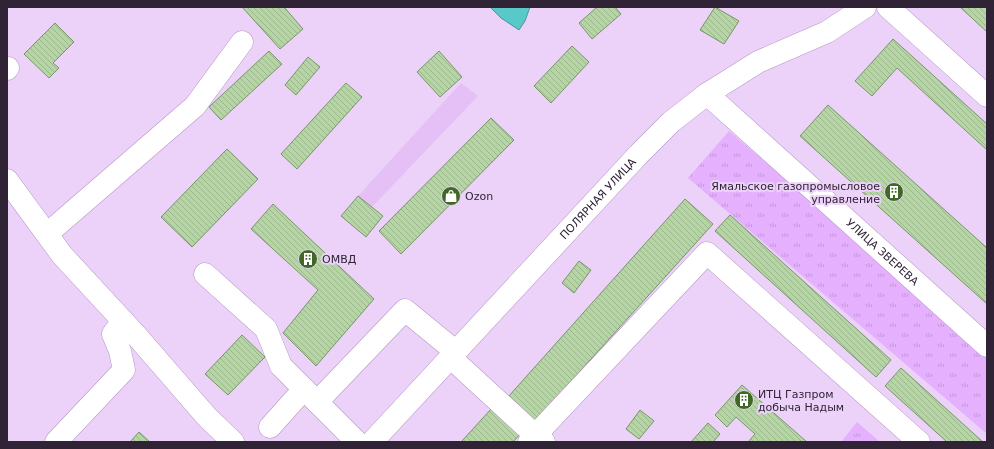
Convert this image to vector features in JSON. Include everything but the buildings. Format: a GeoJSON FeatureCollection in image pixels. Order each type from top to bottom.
{"type":"FeatureCollection","features":[{"type":"Feature","properties":{"kind":"street","name":"ПОЛЯРНАЯ УЛИЦА"},"geometry":{"type":"LineString","coordinates":[[372,442],[452,354],[639,154],[671,122],[707,94],[758,62],[827,32],[865,7]]}},
{"type":"Feature","properties":{"kind":"street"},"geometry":{"type":"LineString","coordinates":[[888,7],[987,96]]}},
{"type":"Feature","properties":{"kind":"street"},"geometry":{"type":"LineString","coordinates":[[47,234],[195,106],[242,42]]}},
{"type":"Feature","properties":{"kind":"street","name":"УЛИЦА ЗВЕРЕВА"},"geometry":{"type":"LineString","coordinates":[[707,94],[987,346]]}},
{"type":"Feature","properties":{"kind":"street"},"geometry":{"type":"LineString","coordinates":[[7,180],[14,205],[47,234],[62,255],[123,321],[207,417],[233,442]]}},
{"type":"Feature","properties":{"kind":"street"},"geometry":{"type":"LineString","coordinates":[[270,427],[310,395],[405,310],[452,354],[536,440],[707,253],[919,442]]}},
{"type":"Feature","properties":{"kind":"street"},"geometry":{"type":"LineString","coordinates":[[205,274],[266,329],[281,366],[357,442]]}},
{"type":"Feature","properties":{"kind":"street"},"geometry":{"type":"LineString","coordinates":[[56,442],[124,370],[120,352],[113,334],[123,321]]}},
{"type":"Feature","properties":{"kind":"shaded area"},"geometry":{"type":"Polygon","coordinates":[[[490,7],[530,7],[525,21],[519,30],[501,18],[490,7]]]}},
{"type":"Feature","properties":{"kind":"shaded area"},"geometry":{"type":"Polygon","coordinates":[[[461,83],[478,96],[372,207],[358,196],[461,83]]]}},
{"type":"Feature","properties":{"kind":"green space"},"geometry":{"type":"Polygon","coordinates":[[[729,131],[987,352],[987,434],[688,178],[729,131]]]}},
{"type":"Feature","properties":{"kind":"green space"},"geometry":{"type":"Polygon","coordinates":[[[857,422],[880,442],[841,442],[857,422]]]}},
{"type":"Feature","properties":{"kind":"place","name":"Ямальское газопромысловое управление"},"geometry":{"type":"Point","coordinates":[894,192]}},
{"type":"Feature","properties":{"kind":"place","name":"Ozon"},"geometry":{"type":"Point","coordinates":[451,196]}},
{"type":"Feature","properties":{"kind":"place","name":"ОМВД"},"geometry":{"type":"Point","coordinates":[308,259]}},
{"type":"Feature","properties":{"kind":"place","name":"ИТЦ Газпром добыча Надым"},"geometry":{"type":"Point","coordinates":[744,400]}}]}
